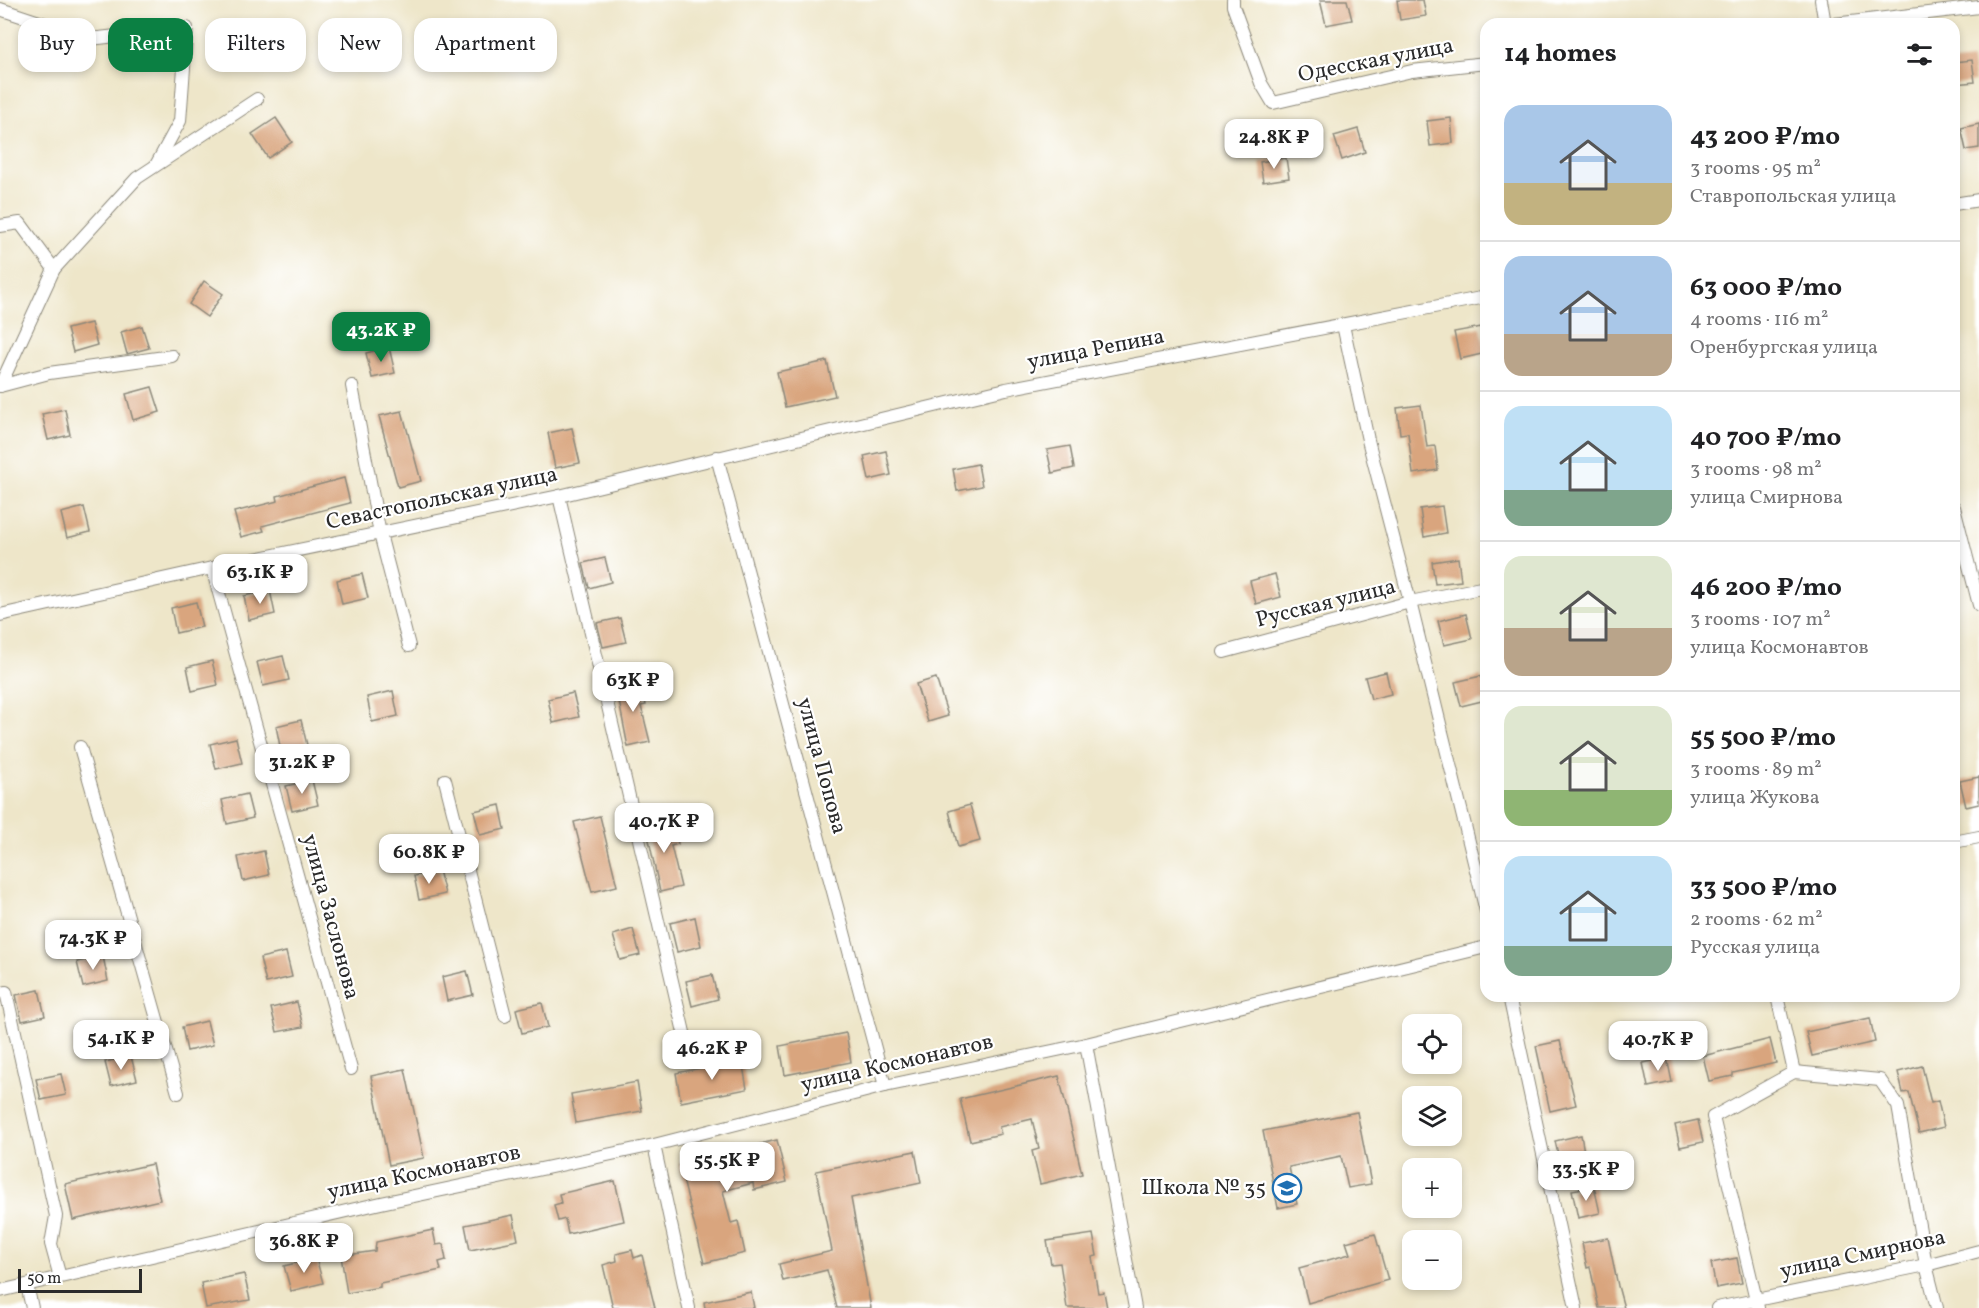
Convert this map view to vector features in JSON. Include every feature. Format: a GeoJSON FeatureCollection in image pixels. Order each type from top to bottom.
{"type":"FeatureCollection","features":[{"type":"Feature","properties":{"kind":"street","name":"Одесская улица"},"geometry":{"type":"LineString","coordinates":[[1233,0],[1233,6],[1262,83],[1273,103],[1412,71],[1480,64]]}},
{"type":"Feature","properties":{"kind":"street"},"geometry":{"type":"LineString","coordinates":[[1821,0],[1824,18]]}},
{"type":"Feature","properties":{"kind":"street"},"geometry":{"type":"LineString","coordinates":[[1885,18],[1979,7]]}},
{"type":"Feature","properties":{"kind":"street"},"geometry":{"type":"LineString","coordinates":[[0,9],[90,39],[187,28],[180,120],[155,166]]}},
{"type":"Feature","properties":{"kind":"street"},"geometry":{"type":"LineString","coordinates":[[0,386],[54,268],[137,178],[257,99]]}},
{"type":"Feature","properties":{"kind":"street"},"geometry":{"type":"LineString","coordinates":[[1960,203],[1979,200]]}},
{"type":"Feature","properties":{"kind":"street"},"geometry":{"type":"LineString","coordinates":[[0,226],[20,223],[54,268]]}},
{"type":"Feature","properties":{"kind":"street","name":"улица Репина"},"geometry":{"type":"LineString","coordinates":[[717,457],[1006,388],[1480,298]]}},
{"type":"Feature","properties":{"kind":"street"},"geometry":{"type":"LineString","coordinates":[[1343,325],[1368,440],[1410,602],[1480,587]]}},
{"type":"Feature","properties":{"kind":"street"},"geometry":{"type":"LineString","coordinates":[[0,386],[49,373],[172,356]]}},
{"type":"Feature","properties":{"kind":"street"},"geometry":{"type":"LineString","coordinates":[[352,386],[380,534],[409,646]]}},
{"type":"Feature","properties":{"kind":"street","name":"Севастопольская улица"},"geometry":{"type":"LineString","coordinates":[[0,615],[212,568],[559,496],[717,457]]}},
{"type":"Feature","properties":{"kind":"street","name":"улица Попова"},"geometry":{"type":"LineString","coordinates":[[717,457],[885,1086]]}},
{"type":"Feature","properties":{"kind":"street"},"geometry":{"type":"LineString","coordinates":[[559,496],[686,1041]]}},
{"type":"Feature","properties":{"kind":"street"},"geometry":{"type":"LineString","coordinates":[[1960,531],[1979,605]]}},
{"type":"Feature","properties":{"kind":"street","name":"улица Заслонова"},"geometry":{"type":"LineString","coordinates":[[212,568],[351,1069]]}},
{"type":"Feature","properties":{"kind":"street","name":"Русская улица"},"geometry":{"type":"LineString","coordinates":[[1224,652],[1410,602],[1480,886]]}},
{"type":"Feature","properties":{"kind":"street"},"geometry":{"type":"LineString","coordinates":[[80,747],[177,1093]]}},
{"type":"Feature","properties":{"kind":"street"},"geometry":{"type":"LineString","coordinates":[[445,780],[505,1017]]}},
{"type":"Feature","properties":{"kind":"street"},"geometry":{"type":"LineString","coordinates":[[1960,841],[1979,837]]}},
{"type":"Feature","properties":{"kind":"street","name":"улица Космонавтов"},"geometry":{"type":"LineString","coordinates":[[0,1291],[381,1203],[654,1145],[885,1086],[1086,1044],[1480,948]]}},
{"type":"Feature","properties":{"kind":"street"},"geometry":{"type":"LineString","coordinates":[[6,992],[56,1216],[51,1244],[60,1277]]}},
{"type":"Feature","properties":{"kind":"street"},"geometry":{"type":"LineString","coordinates":[[1510,1002],[1576,1308]]}},
{"type":"Feature","properties":{"kind":"street"},"geometry":{"type":"LineString","coordinates":[[1778,1002],[1794,1072],[1880,1080],[1898,1106],[1926,1265],[1938,1308]]}},
{"type":"Feature","properties":{"kind":"street"},"geometry":{"type":"LineString","coordinates":[[1086,1044],[1135,1308]]}},
{"type":"Feature","properties":{"kind":"street","name":"улица Смирнова"},"geometry":{"type":"LineString","coordinates":[[1757,1304],[1713,1117],[1794,1072]]}},
{"type":"Feature","properties":{"kind":"street"},"geometry":{"type":"LineString","coordinates":[[654,1145],[689,1308]]}},
{"type":"Feature","properties":{"kind":"street","name":"улица Смирнова"},"geometry":{"type":"LineString","coordinates":[[1717,1308],[1757,1304],[1979,1251]]}},
{"type":"Feature","properties":{"kind":"street"},"geometry":{"type":"LineString","coordinates":[[27,1285],[32,1308]]}},
{"type":"Feature","properties":{"kind":"building"},"geometry":{"type":"Polygon","coordinates":[[[1320,0],[1347,0],[1352,20],[1326,25],[1320,0]]]}},
{"type":"Feature","properties":{"kind":"building"},"geometry":{"type":"Polygon","coordinates":[[[1397,0],[1423,0],[1426,16],[1400,20],[1397,0]]]}},
{"type":"Feature","properties":{"kind":"building"},"geometry":{"type":"Polygon","coordinates":[[[1972,60],[1975,82],[1960,83],[1960,61],[1972,60]]]}},
{"type":"Feature","properties":{"kind":"building"},"geometry":{"type":"Polygon","coordinates":[[[276,118],[292,142],[268,158],[252,134],[276,118]]]}},
{"type":"Feature","properties":{"kind":"building"},"geometry":{"type":"Polygon","coordinates":[[[1451,118],[1453,143],[1430,146],[1427,121],[1451,118]]]}},
{"type":"Feature","properties":{"kind":"building"},"geometry":{"type":"Polygon","coordinates":[[[1979,124],[1979,148],[1966,150],[1961,128],[1979,124]]]}},
{"type":"Feature","properties":{"kind":"building"},"geometry":{"type":"Polygon","coordinates":[[[1358,129],[1365,152],[1342,160],[1334,136],[1358,129]]]}},
{"type":"Feature","properties":{"kind":"building"},"geometry":{"type":"Polygon","coordinates":[[[1286,158],[1289,178],[1263,182],[1260,162],[1286,158]]]}},
{"type":"Feature","properties":{"kind":"building"},"geometry":{"type":"Polygon","coordinates":[[[204,281],[223,294],[207,317],[189,304],[204,281]]]}},
{"type":"Feature","properties":{"kind":"building"},"geometry":{"type":"Polygon","coordinates":[[[91,323],[97,345],[73,352],[67,329],[91,323]]]}},
{"type":"Feature","properties":{"kind":"building"},"geometry":{"type":"Polygon","coordinates":[[[142,326],[149,348],[127,354],[121,332],[142,326]]]}},
{"type":"Feature","properties":{"kind":"building"},"geometry":{"type":"Polygon","coordinates":[[[1480,327],[1480,354],[1460,359],[1454,332],[1480,327]]]}},
{"type":"Feature","properties":{"kind":"building"},"geometry":{"type":"Polygon","coordinates":[[[389,347],[395,373],[372,378],[366,353],[389,347]]]}},
{"type":"Feature","properties":{"kind":"building"},"geometry":{"type":"Polygon","coordinates":[[[827,361],[835,396],[785,407],[777,372],[827,361]]]}},
{"type":"Feature","properties":{"kind":"building"},"geometry":{"type":"Polygon","coordinates":[[[152,387],[160,412],[133,420],[126,394],[152,387]]]}},
{"type":"Feature","properties":{"kind":"building"},"geometry":{"type":"Polygon","coordinates":[[[1421,405],[1427,447],[1435,446],[1438,470],[1413,474],[1408,433],[1400,434],[1397,408],[1421,405]]]}},
{"type":"Feature","properties":{"kind":"building"},"geometry":{"type":"Polygon","coordinates":[[[65,409],[70,435],[48,440],[42,414],[65,409]]]}},
{"type":"Feature","properties":{"kind":"building"},"geometry":{"type":"Polygon","coordinates":[[[402,411],[421,481],[398,487],[379,416],[402,411]]]}},
{"type":"Feature","properties":{"kind":"building"},"geometry":{"type":"Polygon","coordinates":[[[572,428],[580,463],[555,468],[548,433],[572,428]]]}},
{"type":"Feature","properties":{"kind":"building"},"geometry":{"type":"Polygon","coordinates":[[[1070,446],[1074,468],[1052,473],[1047,450],[1070,446]]]}},
{"type":"Feature","properties":{"kind":"building"},"geometry":{"type":"Polygon","coordinates":[[[886,451],[891,475],[869,480],[864,456],[886,451]]]}},
{"type":"Feature","properties":{"kind":"building"},"geometry":{"type":"Polygon","coordinates":[[[978,464],[982,486],[957,491],[953,469],[978,464]]]}},
{"type":"Feature","properties":{"kind":"building"},"geometry":{"type":"Polygon","coordinates":[[[344,478],[350,503],[262,526],[264,531],[241,537],[234,512],[278,501],[277,496],[344,478]]]}},
{"type":"Feature","properties":{"kind":"building"},"geometry":{"type":"Polygon","coordinates":[[[1442,506],[1446,533],[1424,537],[1420,509],[1442,506]]]}},
{"type":"Feature","properties":{"kind":"building"},"geometry":{"type":"Polygon","coordinates":[[[84,507],[90,532],[67,538],[61,513],[84,507]]]}},
{"type":"Feature","properties":{"kind":"building"},"geometry":{"type":"Polygon","coordinates":[[[605,558],[611,582],[589,588],[583,563],[605,558]]]}},
{"type":"Feature","properties":{"kind":"building"},"geometry":{"type":"Polygon","coordinates":[[[1458,558],[1461,581],[1435,584],[1432,562],[1458,558]]]}},
{"type":"Feature","properties":{"kind":"building"},"geometry":{"type":"Polygon","coordinates":[[[362,574],[368,598],[342,604],[337,580],[362,574]]]}},
{"type":"Feature","properties":{"kind":"building"},"geometry":{"type":"Polygon","coordinates":[[[1275,574],[1281,597],[1256,604],[1250,581],[1275,574]]]}},
{"type":"Feature","properties":{"kind":"building"},"geometry":{"type":"Polygon","coordinates":[[[270,590],[275,614],[249,620],[244,596],[270,590]]]}},
{"type":"Feature","properties":{"kind":"building"},"geometry":{"type":"Polygon","coordinates":[[[196,602],[202,627],[176,633],[171,608],[196,602]]]}},
{"type":"Feature","properties":{"kind":"building"},"geometry":{"type":"Polygon","coordinates":[[[1466,614],[1472,639],[1444,645],[1438,621],[1466,614]]]}},
{"type":"Feature","properties":{"kind":"building"},"geometry":{"type":"Polygon","coordinates":[[[620,618],[626,642],[603,647],[597,623],[620,618]]]}},
{"type":"Feature","properties":{"kind":"building"},"geometry":{"type":"Polygon","coordinates":[[[283,656],[289,680],[263,686],[257,662],[283,656]]]}},
{"type":"Feature","properties":{"kind":"building"},"geometry":{"type":"Polygon","coordinates":[[[212,661],[218,685],[192,691],[187,667],[212,661]]]}},
{"type":"Feature","properties":{"kind":"building"},"geometry":{"type":"Polygon","coordinates":[[[1386,672],[1391,694],[1371,699],[1365,677],[1386,672]]]}},
{"type":"Feature","properties":{"kind":"building"},"geometry":{"type":"Polygon","coordinates":[[[1480,676],[1480,701],[1461,706],[1455,682],[1480,676]]]}},
{"type":"Feature","properties":{"kind":"building"},"geometry":{"type":"Polygon","coordinates":[[[936,678],[948,716],[928,722],[916,684],[936,678]]]}},
{"type":"Feature","properties":{"kind":"building"},"geometry":{"type":"Polygon","coordinates":[[[640,680],[646,705],[641,706],[650,742],[628,747],[616,686],[640,680]]]}},
{"type":"Feature","properties":{"kind":"building"},"geometry":{"type":"Polygon","coordinates":[[[393,691],[398,716],[372,722],[367,697],[393,691]]]}},
{"type":"Feature","properties":{"kind":"building"},"geometry":{"type":"Polygon","coordinates":[[[573,693],[579,717],[553,723],[548,699],[573,693]]]}},
{"type":"Feature","properties":{"kind":"building"},"geometry":{"type":"Polygon","coordinates":[[[301,720],[307,745],[281,751],[276,726],[301,720]]]}},
{"type":"Feature","properties":{"kind":"building"},"geometry":{"type":"Polygon","coordinates":[[[236,738],[242,763],[216,769],[210,744],[236,738]]]}},
{"type":"Feature","properties":{"kind":"building"},"geometry":{"type":"Polygon","coordinates":[[[1979,777],[1979,804],[1966,807],[1960,781],[1979,777]]]}},
{"type":"Feature","properties":{"kind":"building"},"geometry":{"type":"Polygon","coordinates":[[[312,780],[318,805],[292,811],[286,786],[312,780]]]}},
{"type":"Feature","properties":{"kind":"building"},"geometry":{"type":"Polygon","coordinates":[[[247,794],[253,818],[227,824],[222,800],[247,794]]]}},
{"type":"Feature","properties":{"kind":"building"},"geometry":{"type":"Polygon","coordinates":[[[500,805],[505,829],[480,835],[474,811],[500,805]]]}},
{"type":"Feature","properties":{"kind":"building"},"geometry":{"type":"Polygon","coordinates":[[[970,805],[980,841],[958,847],[949,811],[970,805]]]}},
{"type":"Feature","properties":{"kind":"building"},"geometry":{"type":"Polygon","coordinates":[[[600,816],[617,886],[592,892],[574,822],[600,816]]]}},
{"type":"Feature","properties":{"kind":"building"},"geometry":{"type":"Polygon","coordinates":[[[673,820],[678,844],[671,846],[681,887],[660,892],[646,826],[673,820]]]}},
{"type":"Feature","properties":{"kind":"building"},"geometry":{"type":"Polygon","coordinates":[[[264,851],[269,875],[243,881],[238,857],[264,851]]]}},
{"type":"Feature","properties":{"kind":"building"},"geometry":{"type":"Polygon","coordinates":[[[439,870],[445,894],[419,900],[414,876],[439,870]]]}},
{"type":"Feature","properties":{"kind":"building"},"geometry":{"type":"Polygon","coordinates":[[[695,917],[701,946],[677,952],[670,923],[695,917]]]}},
{"type":"Feature","properties":{"kind":"building"},"geometry":{"type":"Polygon","coordinates":[[[633,929],[640,955],[620,960],[613,935],[633,929]]]}},
{"type":"Feature","properties":{"kind":"building"},"geometry":{"type":"Polygon","coordinates":[[[286,952],[292,977],[266,983],[260,958],[286,952]]]}},
{"type":"Feature","properties":{"kind":"building"},"geometry":{"type":"Polygon","coordinates":[[[103,956],[108,981],[83,987],[77,962],[103,956]]]}},
{"type":"Feature","properties":{"kind":"building"},"geometry":{"type":"Polygon","coordinates":[[[467,971],[473,995],[447,1001],[442,977],[467,971]]]}},
{"type":"Feature","properties":{"kind":"building"},"geometry":{"type":"Polygon","coordinates":[[[712,975],[718,999],[692,1006],[686,981],[712,975]]]}},
{"type":"Feature","properties":{"kind":"building"},"geometry":{"type":"Polygon","coordinates":[[[39,990],[45,1016],[22,1021],[16,995],[39,990]]]}},
{"type":"Feature","properties":{"kind":"building"},"geometry":{"type":"Polygon","coordinates":[[[297,1002],[303,1027],[277,1032],[271,1008],[297,1002]]]}},
{"type":"Feature","properties":{"kind":"building"},"geometry":{"type":"Polygon","coordinates":[[[542,1003],[548,1027],[522,1033],[516,1009],[542,1003]]]}},
{"type":"Feature","properties":{"kind":"building"},"geometry":{"type":"Polygon","coordinates":[[[1870,1018],[1875,1042],[1812,1056],[1806,1032],[1870,1018]]]}},
{"type":"Feature","properties":{"kind":"building"},"geometry":{"type":"Polygon","coordinates":[[[207,1021],[213,1045],[187,1051],[182,1027],[207,1021]]]}},
{"type":"Feature","properties":{"kind":"building"},"geometry":{"type":"Polygon","coordinates":[[[846,1033],[851,1062],[785,1075],[780,1046],[846,1033]]]}},
{"type":"Feature","properties":{"kind":"building"},"geometry":{"type":"Polygon","coordinates":[[[1770,1039],[1776,1063],[1709,1081],[1703,1056],[1770,1039]]]}},
{"type":"Feature","properties":{"kind":"building"},"geometry":{"type":"Polygon","coordinates":[[[1560,1041],[1576,1105],[1550,1111],[1536,1046],[1560,1041]]]}},
{"type":"Feature","properties":{"kind":"building"},"geometry":{"type":"Polygon","coordinates":[[[131,1056],[137,1080],[111,1086],[105,1062],[131,1056]]]}},
{"type":"Feature","properties":{"kind":"building"},"geometry":{"type":"Polygon","coordinates":[[[1667,1058],[1672,1082],[1648,1087],[1643,1063],[1667,1058]]]}},
{"type":"Feature","properties":{"kind":"building"},"geometry":{"type":"Polygon","coordinates":[[[742,1060],[747,1089],[681,1102],[676,1073],[742,1060]]]}},
{"type":"Feature","properties":{"kind":"building"},"geometry":{"type":"Polygon","coordinates":[[[1922,1066],[1931,1103],[1938,1101],[1944,1127],[1919,1133],[1909,1092],[1903,1093],[1898,1072],[1922,1066]]]}},
{"type":"Feature","properties":{"kind":"building"},"geometry":{"type":"Polygon","coordinates":[[[405,1069],[424,1158],[389,1165],[371,1076],[405,1069]]]}},
{"type":"Feature","properties":{"kind":"building"},"geometry":{"type":"Polygon","coordinates":[[[61,1074],[66,1095],[41,1100],[36,1079],[61,1074]]]}},
{"type":"Feature","properties":{"kind":"building"},"geometry":{"type":"Polygon","coordinates":[[[1059,1076],[1082,1174],[1040,1184],[1032,1151],[1039,1149],[1032,1119],[999,1127],[1001,1134],[970,1141],[960,1099],[1059,1076]]]}},
{"type":"Feature","properties":{"kind":"building"},"geometry":{"type":"Polygon","coordinates":[[[637,1082],[642,1111],[576,1123],[571,1094],[637,1082]]]}},
{"type":"Feature","properties":{"kind":"building"},"geometry":{"type":"Polygon","coordinates":[[[1357,1112],[1371,1184],[1348,1188],[1341,1156],[1289,1167],[1297,1204],[1278,1208],[1263,1131],[1357,1112]]]}},
{"type":"Feature","properties":{"kind":"building"},"geometry":{"type":"Polygon","coordinates":[[[1698,1120],[1703,1142],[1680,1147],[1675,1125],[1698,1120]]]}},
{"type":"Feature","properties":{"kind":"building"},"geometry":{"type":"Polygon","coordinates":[[[1581,1135],[1585,1158],[1560,1163],[1555,1141],[1581,1135]]]}},
{"type":"Feature","properties":{"kind":"building"},"geometry":{"type":"Polygon","coordinates":[[[777,1140],[787,1182],[754,1190],[753,1183],[723,1191],[731,1223],[738,1221],[745,1253],[704,1263],[679,1164],[777,1140]]]}},
{"type":"Feature","properties":{"kind":"building"},"geometry":{"type":"Polygon","coordinates":[[[915,1151],[921,1183],[851,1198],[871,1308],[837,1308],[827,1270],[783,1281],[779,1264],[832,1251],[816,1171],[915,1151]]]}},
{"type":"Feature","properties":{"kind":"building"},"geometry":{"type":"Polygon","coordinates":[[[152,1164],[160,1200],[73,1220],[65,1184],[152,1164]]]}},
{"type":"Feature","properties":{"kind":"building"},"geometry":{"type":"Polygon","coordinates":[[[615,1181],[624,1221],[568,1234],[565,1219],[558,1221],[554,1205],[561,1203],[559,1194],[615,1181]]]}},
{"type":"Feature","properties":{"kind":"building"},"geometry":{"type":"Polygon","coordinates":[[[1594,1186],[1600,1213],[1578,1218],[1572,1190],[1594,1186]]]}},
{"type":"Feature","properties":{"kind":"building"},"geometry":{"type":"Polygon","coordinates":[[[513,1215],[518,1240],[470,1250],[465,1225],[513,1215]]]}},
{"type":"Feature","properties":{"kind":"building"},"geometry":{"type":"Polygon","coordinates":[[[433,1230],[436,1245],[443,1244],[446,1260],[439,1262],[441,1270],[380,1283],[380,1287],[347,1293],[341,1256],[375,1251],[376,1242],[433,1230]]]}},
{"type":"Feature","properties":{"kind":"building"},"geometry":{"type":"Polygon","coordinates":[[[1093,1234],[1097,1256],[1092,1257],[1098,1293],[1104,1292],[1107,1308],[1067,1308],[1060,1263],[1051,1264],[1047,1241],[1093,1234]]]}},
{"type":"Feature","properties":{"kind":"building"},"geometry":{"type":"Polygon","coordinates":[[[1375,1234],[1388,1280],[1308,1303],[1299,1268],[1350,1254],[1346,1242],[1375,1234]]]}},
{"type":"Feature","properties":{"kind":"building"},"geometry":{"type":"Polygon","coordinates":[[[1608,1238],[1624,1308],[1599,1308],[1590,1267],[1587,1268],[1582,1243],[1608,1238]]]}},
{"type":"Feature","properties":{"kind":"building"},"geometry":{"type":"Polygon","coordinates":[[[632,1250],[634,1258],[642,1255],[655,1308],[613,1308],[603,1265],[617,1261],[616,1254],[632,1250]]]}},
{"type":"Feature","properties":{"kind":"building"},"geometry":{"type":"Polygon","coordinates":[[[316,1258],[323,1283],[291,1291],[284,1266],[316,1258]]]}},
{"type":"Feature","properties":{"kind":"building"},"geometry":{"type":"Polygon","coordinates":[[[1737,1258],[1742,1283],[1716,1288],[1711,1263],[1737,1258]]]}},
{"type":"Feature","properties":{"kind":"building"},"geometry":{"type":"Polygon","coordinates":[[[244,1274],[250,1300],[206,1308],[201,1283],[244,1274]]]}},
{"type":"Feature","properties":{"kind":"building"},"geometry":{"type":"Polygon","coordinates":[[[751,1292],[754,1308],[705,1308],[704,1302],[751,1292]]]}},
{"type":"Feature","properties":{"kind":"place","name":"Школа № 35"},"geometry":{"type":"Point","coordinates":[1287,1188]}}]}
